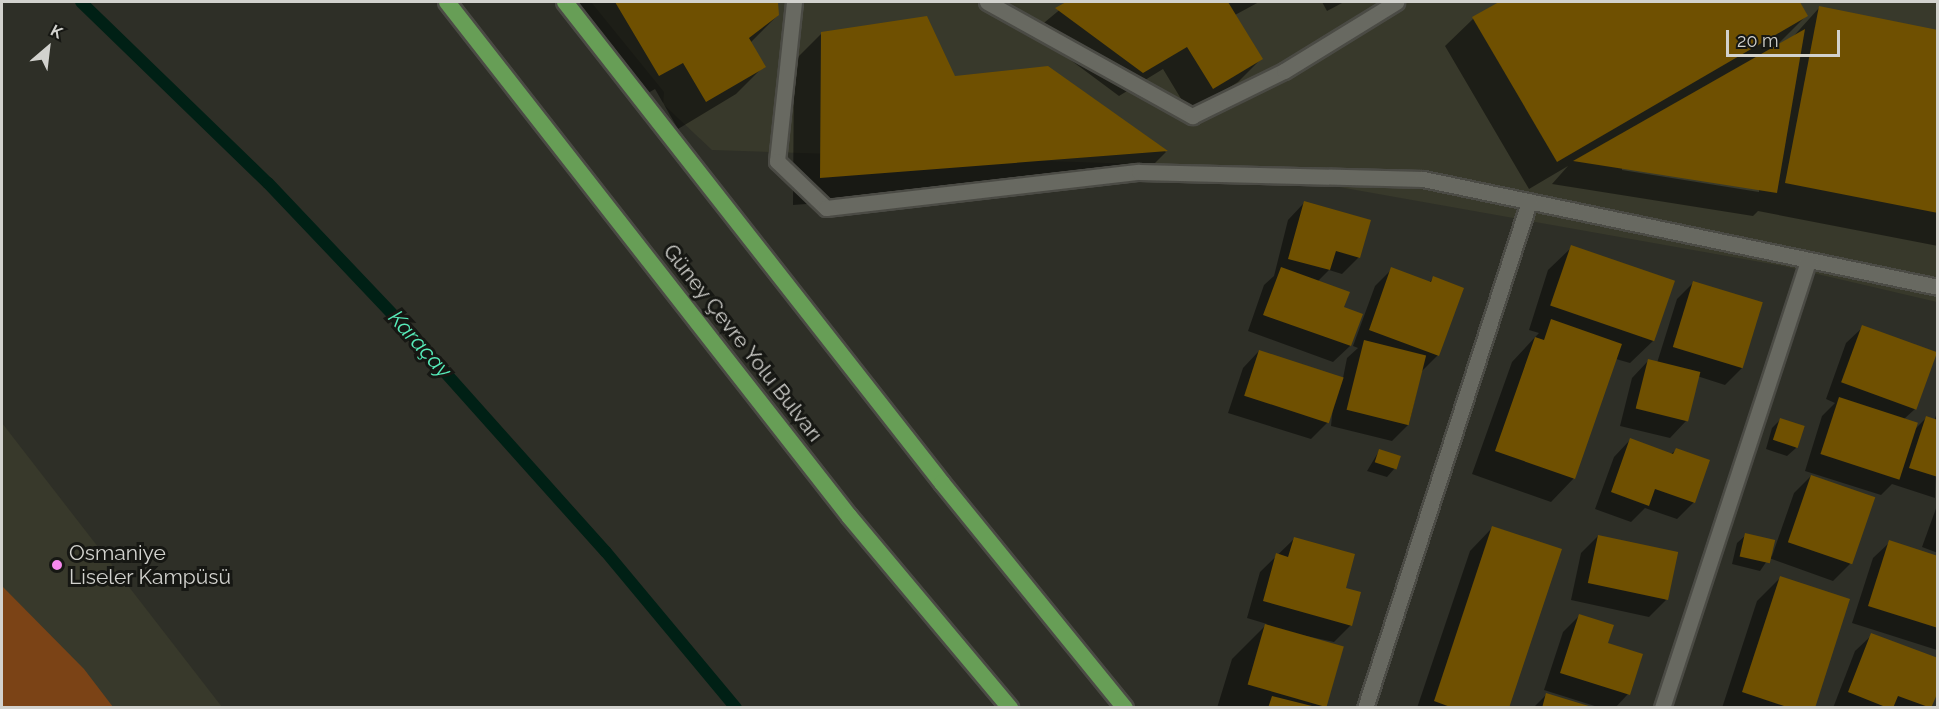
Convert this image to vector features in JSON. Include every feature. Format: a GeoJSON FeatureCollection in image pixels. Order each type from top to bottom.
{"type":"FeatureCollection","features":[{"type":"Feature","properties":{"kind":"highway","name":"Güney Çevre Yolu Bulvarı"},"geometry":{"type":"LineString","coordinates":[[447,2],[849,516],[1010,708]]}},
{"type":"Feature","properties":{"kind":"highway"},"geometry":{"type":"LineString","coordinates":[[564,2],[942,483],[1125,708]]}},
{"type":"Feature","properties":{"kind":"street"},"geometry":{"type":"LineString","coordinates":[[794,2],[777,161],[826,208],[1139,172],[1423,179],[1938,287]]}},
{"type":"Feature","properties":{"kind":"street"},"geometry":{"type":"LineString","coordinates":[[987,2],[1192,116],[1284,71],[1396,2]]}},
{"type":"Feature","properties":{"kind":"street"},"geometry":{"type":"LineString","coordinates":[[1365,708],[1529,202]]}},
{"type":"Feature","properties":{"kind":"street"},"geometry":{"type":"LineString","coordinates":[[1662,708],[1808,260]]}},
{"type":"Feature","properties":{"kind":"shaded area"},"geometry":{"type":"Polygon","coordinates":[[[591,2],[1937,2],[1937,302],[1783,266],[1226,167],[712,150],[663,104],[664,92],[591,2]]]}},
{"type":"Feature","properties":{"kind":"shaded area","name":"Osmaniye Liseler Kampüsü"},"geometry":{"type":"Polygon","coordinates":[[[2,423],[222,707],[2,707],[2,423]]]}},
{"type":"Feature","properties":{"kind":"shaded area"},"geometry":{"type":"Polygon","coordinates":[[[2,586],[84,669],[113,707],[2,707],[2,586]]]}},
{"type":"Feature","properties":{"kind":"building"},"geometry":{"type":"Polygon","coordinates":[[[615,2],[778,2],[779,15],[749,38],[766,67],[706,102],[683,63],[659,76],[615,2]]]}},
{"type":"Feature","properties":{"kind":"building"},"geometry":{"type":"Polygon","coordinates":[[[1066,2],[1228,2],[1263,59],[1213,89],[1187,47],[1143,73],[1055,8],[1066,2]]]}},
{"type":"Feature","properties":{"kind":"building"},"geometry":{"type":"Polygon","coordinates":[[[1499,2],[1800,2],[1808,16],[1557,162],[1472,17],[1499,2]]]}},
{"type":"Feature","properties":{"kind":"building"},"geometry":{"type":"Polygon","coordinates":[[[1819,6],[1938,30],[1938,213],[1785,183],[1819,6]]]}},
{"type":"Feature","properties":{"kind":"building"},"geometry":{"type":"Polygon","coordinates":[[[927,16],[955,76],[1048,66],[1168,151],[820,178],[821,32],[927,16]]]}},
{"type":"Feature","properties":{"kind":"building"},"geometry":{"type":"Polygon","coordinates":[[[1805,29],[1777,193],[1573,161],[1805,29]]]}},
{"type":"Feature","properties":{"kind":"building"},"geometry":{"type":"Polygon","coordinates":[[[1304,201],[1371,220],[1360,258],[1336,251],[1330,270],[1288,259],[1304,201]]]}},
{"type":"Feature","properties":{"kind":"building"},"geometry":{"type":"Polygon","coordinates":[[[1571,245],[1675,281],[1654,341],[1550,306],[1571,245]]]}},
{"type":"Feature","properties":{"kind":"building"},"geometry":{"type":"Polygon","coordinates":[[[1281,267],[1350,292],[1344,307],[1363,314],[1351,346],[1263,315],[1281,267]]]}},
{"type":"Feature","properties":{"kind":"building"},"geometry":{"type":"Polygon","coordinates":[[[1391,267],[1431,282],[1433,276],[1464,288],[1439,356],[1369,330],[1391,267]]]}},
{"type":"Feature","properties":{"kind":"building"},"geometry":{"type":"Polygon","coordinates":[[[1693,281],[1763,302],[1743,368],[1673,347],[1693,281]]]}},
{"type":"Feature","properties":{"kind":"building"},"geometry":{"type":"Polygon","coordinates":[[[1551,319],[1622,344],[1575,479],[1495,451],[1535,337],[1544,340],[1551,319]]]}},
{"type":"Feature","properties":{"kind":"building"},"geometry":{"type":"Polygon","coordinates":[[[1862,325],[1937,352],[1916,410],[1841,382],[1862,325]]]}},
{"type":"Feature","properties":{"kind":"building"},"geometry":{"type":"Polygon","coordinates":[[[1364,340],[1426,355],[1409,425],[1347,410],[1364,340]]]}},
{"type":"Feature","properties":{"kind":"building"},"geometry":{"type":"Polygon","coordinates":[[[1259,350],[1344,378],[1329,423],[1244,396],[1259,350]]]}},
{"type":"Feature","properties":{"kind":"building"},"geometry":{"type":"Polygon","coordinates":[[[1648,359],[1700,372],[1688,422],[1636,408],[1648,359]]]}},
{"type":"Feature","properties":{"kind":"building"},"geometry":{"type":"Polygon","coordinates":[[[1839,397],[1918,423],[1899,480],[1820,454],[1839,397]]]}},
{"type":"Feature","properties":{"kind":"building"},"geometry":{"type":"Polygon","coordinates":[[[1926,416],[1938,420],[1938,477],[1909,468],[1926,416]]]}},
{"type":"Feature","properties":{"kind":"building"},"geometry":{"type":"Polygon","coordinates":[[[1780,418],[1805,426],[1798,448],[1773,440],[1780,418]]]}},
{"type":"Feature","properties":{"kind":"building"},"geometry":{"type":"Polygon","coordinates":[[[1630,438],[1673,454],[1676,448],[1710,460],[1695,503],[1655,489],[1649,506],[1611,492],[1630,438]]]}},
{"type":"Feature","properties":{"kind":"building"},"geometry":{"type":"Polygon","coordinates":[[[1379,449],[1401,456],[1397,469],[1375,462],[1379,449]]]}},
{"type":"Feature","properties":{"kind":"building"},"geometry":{"type":"Polygon","coordinates":[[[1811,475],[1875,497],[1852,564],[1788,542],[1811,475]]]}},
{"type":"Feature","properties":{"kind":"building"},"geometry":{"type":"Polygon","coordinates":[[[1492,526],[1562,549],[1509,708],[1453,708],[1434,701],[1492,526]]]}},
{"type":"Feature","properties":{"kind":"building"},"geometry":{"type":"Polygon","coordinates":[[[1745,533],[1775,540],[1770,563],[1740,556],[1745,533]]]}},
{"type":"Feature","properties":{"kind":"building"},"geometry":{"type":"Polygon","coordinates":[[[1598,535],[1678,552],[1668,600],[1588,583],[1598,535]]]}},
{"type":"Feature","properties":{"kind":"building"},"geometry":{"type":"Polygon","coordinates":[[[1294,537],[1355,554],[1346,588],[1361,592],[1352,626],[1263,601],[1276,553],[1288,557],[1294,537]]]}},
{"type":"Feature","properties":{"kind":"building"},"geometry":{"type":"Polygon","coordinates":[[[1889,540],[1938,556],[1938,628],[1868,606],[1889,540]]]}},
{"type":"Feature","properties":{"kind":"building"},"geometry":{"type":"Polygon","coordinates":[[[1780,576],[1850,599],[1815,708],[1790,708],[1742,692],[1780,576]]]}},
{"type":"Feature","properties":{"kind":"building"},"geometry":{"type":"Polygon","coordinates":[[[1579,614],[1614,625],[1608,643],[1643,654],[1630,695],[1560,673],[1579,614]]]}},
{"type":"Feature","properties":{"kind":"building"},"geometry":{"type":"Polygon","coordinates":[[[1265,624],[1344,647],[1326,707],[1248,685],[1265,624]]]}},
{"type":"Feature","properties":{"kind":"building"},"geometry":{"type":"Polygon","coordinates":[[[1871,633],[1938,658],[1938,692],[1931,708],[1898,696],[1893,708],[1888,708],[1848,692],[1871,633]]]}},
{"type":"Feature","properties":{"kind":"building"},"geometry":{"type":"Polygon","coordinates":[[[1546,693],[1592,707],[1592,708],[1542,708],[1546,693]]]}},
{"type":"Feature","properties":{"kind":"building"},"geometry":{"type":"Polygon","coordinates":[[[1272,696],[1316,707],[1268,708],[1272,696]]]}},
{"type":"Feature","properties":{"kind":"waterway","name":"Karaçay"},"geometry":{"type":"LineString","coordinates":[[81,2],[268,183],[401,323],[606,552],[736,708]]}},
{"type":"Feature","properties":{"kind":"place","name":"Osmaniye Liseler Kampüsü"},"geometry":{"type":"Point","coordinates":[57,565]}}]}
